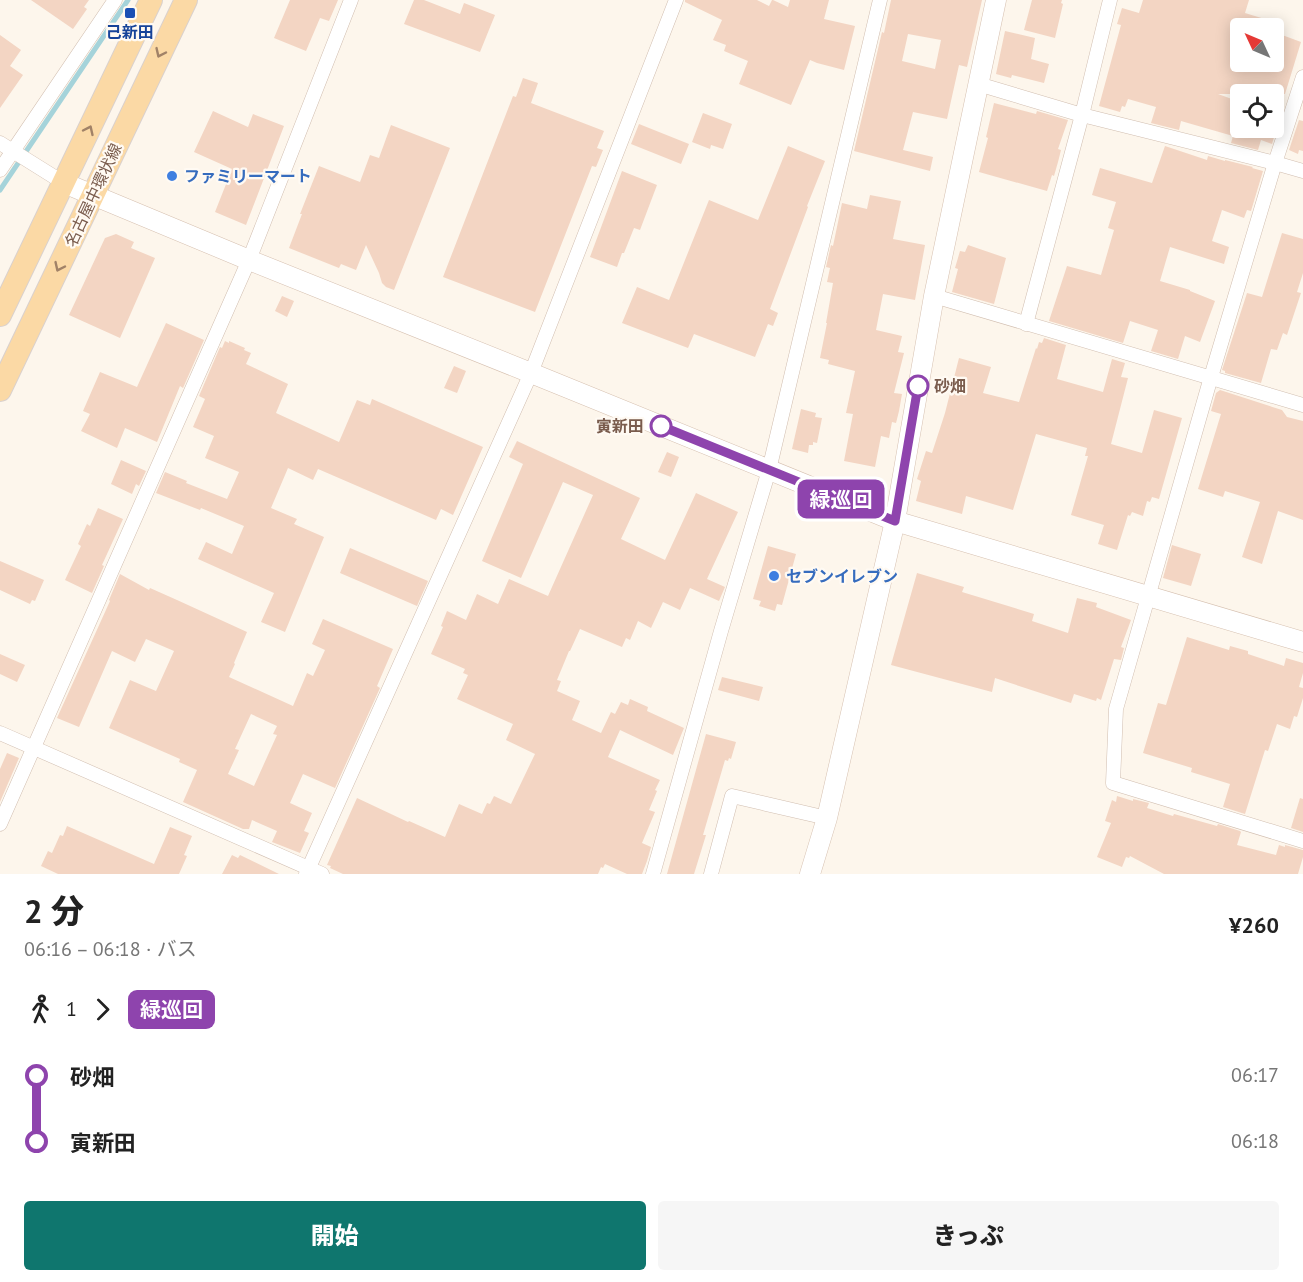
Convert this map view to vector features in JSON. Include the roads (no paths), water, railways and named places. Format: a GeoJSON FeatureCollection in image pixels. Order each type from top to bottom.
{"type":"FeatureCollection","features":[{"type":"Feature","properties":{"kind":"main road","name":"名古屋中環状線"},"geometry":{"type":"LineString","coordinates":[[0,315],[151,0]]}},
{"type":"Feature","properties":{"kind":"main road","name":"名古屋中環状線"},"geometry":{"type":"LineString","coordinates":[[0,390],[186,0]]}},
{"type":"Feature","properties":{"kind":"street"},"geometry":{"type":"LineString","coordinates":[[0,170],[115,0]]}},
{"type":"Feature","properties":{"kind":"street"},"geometry":{"type":"LineString","coordinates":[[0,824],[249,260],[351,0]]}},
{"type":"Feature","properties":{"kind":"street"},"geometry":{"type":"LineString","coordinates":[[307,871],[531,373],[676,0]]}},
{"type":"Feature","properties":{"kind":"street"},"geometry":{"type":"LineString","coordinates":[[653,874],[769,470],[880,0]]}},
{"type":"Feature","properties":{"kind":"street"},"geometry":{"type":"LineString","coordinates":[[810,874],[827,818],[895,521],[934,296],[996,0]]}},
{"type":"Feature","properties":{"kind":"street"},"geometry":{"type":"LineString","coordinates":[[1026,324],[1110,0]]}},
{"type":"Feature","properties":{"kind":"street"},"geometry":{"type":"LineString","coordinates":[[1303,77],[1211,377],[1116,709],[1113,783],[1303,841]]}},
{"type":"Feature","properties":{"kind":"street"},"geometry":{"type":"LineString","coordinates":[[978,84],[1082,114],[1303,171]]}},
{"type":"Feature","properties":{"kind":"street"},"geometry":{"type":"LineString","coordinates":[[0,143],[64,183],[92,196],[895,521],[1303,642]]}},
{"type":"Feature","properties":{"kind":"street"},"geometry":{"type":"LineString","coordinates":[[934,296],[1303,405]]}},
{"type":"Feature","properties":{"kind":"street"},"geometry":{"type":"LineString","coordinates":[[0,734],[307,871],[322,874]]}},
{"type":"Feature","properties":{"kind":"street"},"geometry":{"type":"LineString","coordinates":[[711,874],[732,796],[827,818]]}},
{"type":"Feature","properties":{"kind":"waterway"},"geometry":{"type":"LineString","coordinates":[[0,190],[128,0]]}},
{"type":"Feature","properties":{"kind":"place","name":"己新田"},"geometry":{"type":"Point","coordinates":[130,13]}},
{"type":"Feature","properties":{"kind":"place","name":"ファミリーマート"},"geometry":{"type":"Point","coordinates":[172,176]}},
{"type":"Feature","properties":{"kind":"place","name":"砂畑"},"geometry":{"type":"Point","coordinates":[918,386]}},
{"type":"Feature","properties":{"kind":"place","name":"寅新田"},"geometry":{"type":"Point","coordinates":[661,426]}},
{"type":"Feature","properties":{"kind":"place","name":"セブンイレブン"},"geometry":{"type":"Point","coordinates":[774,576]}}]}
